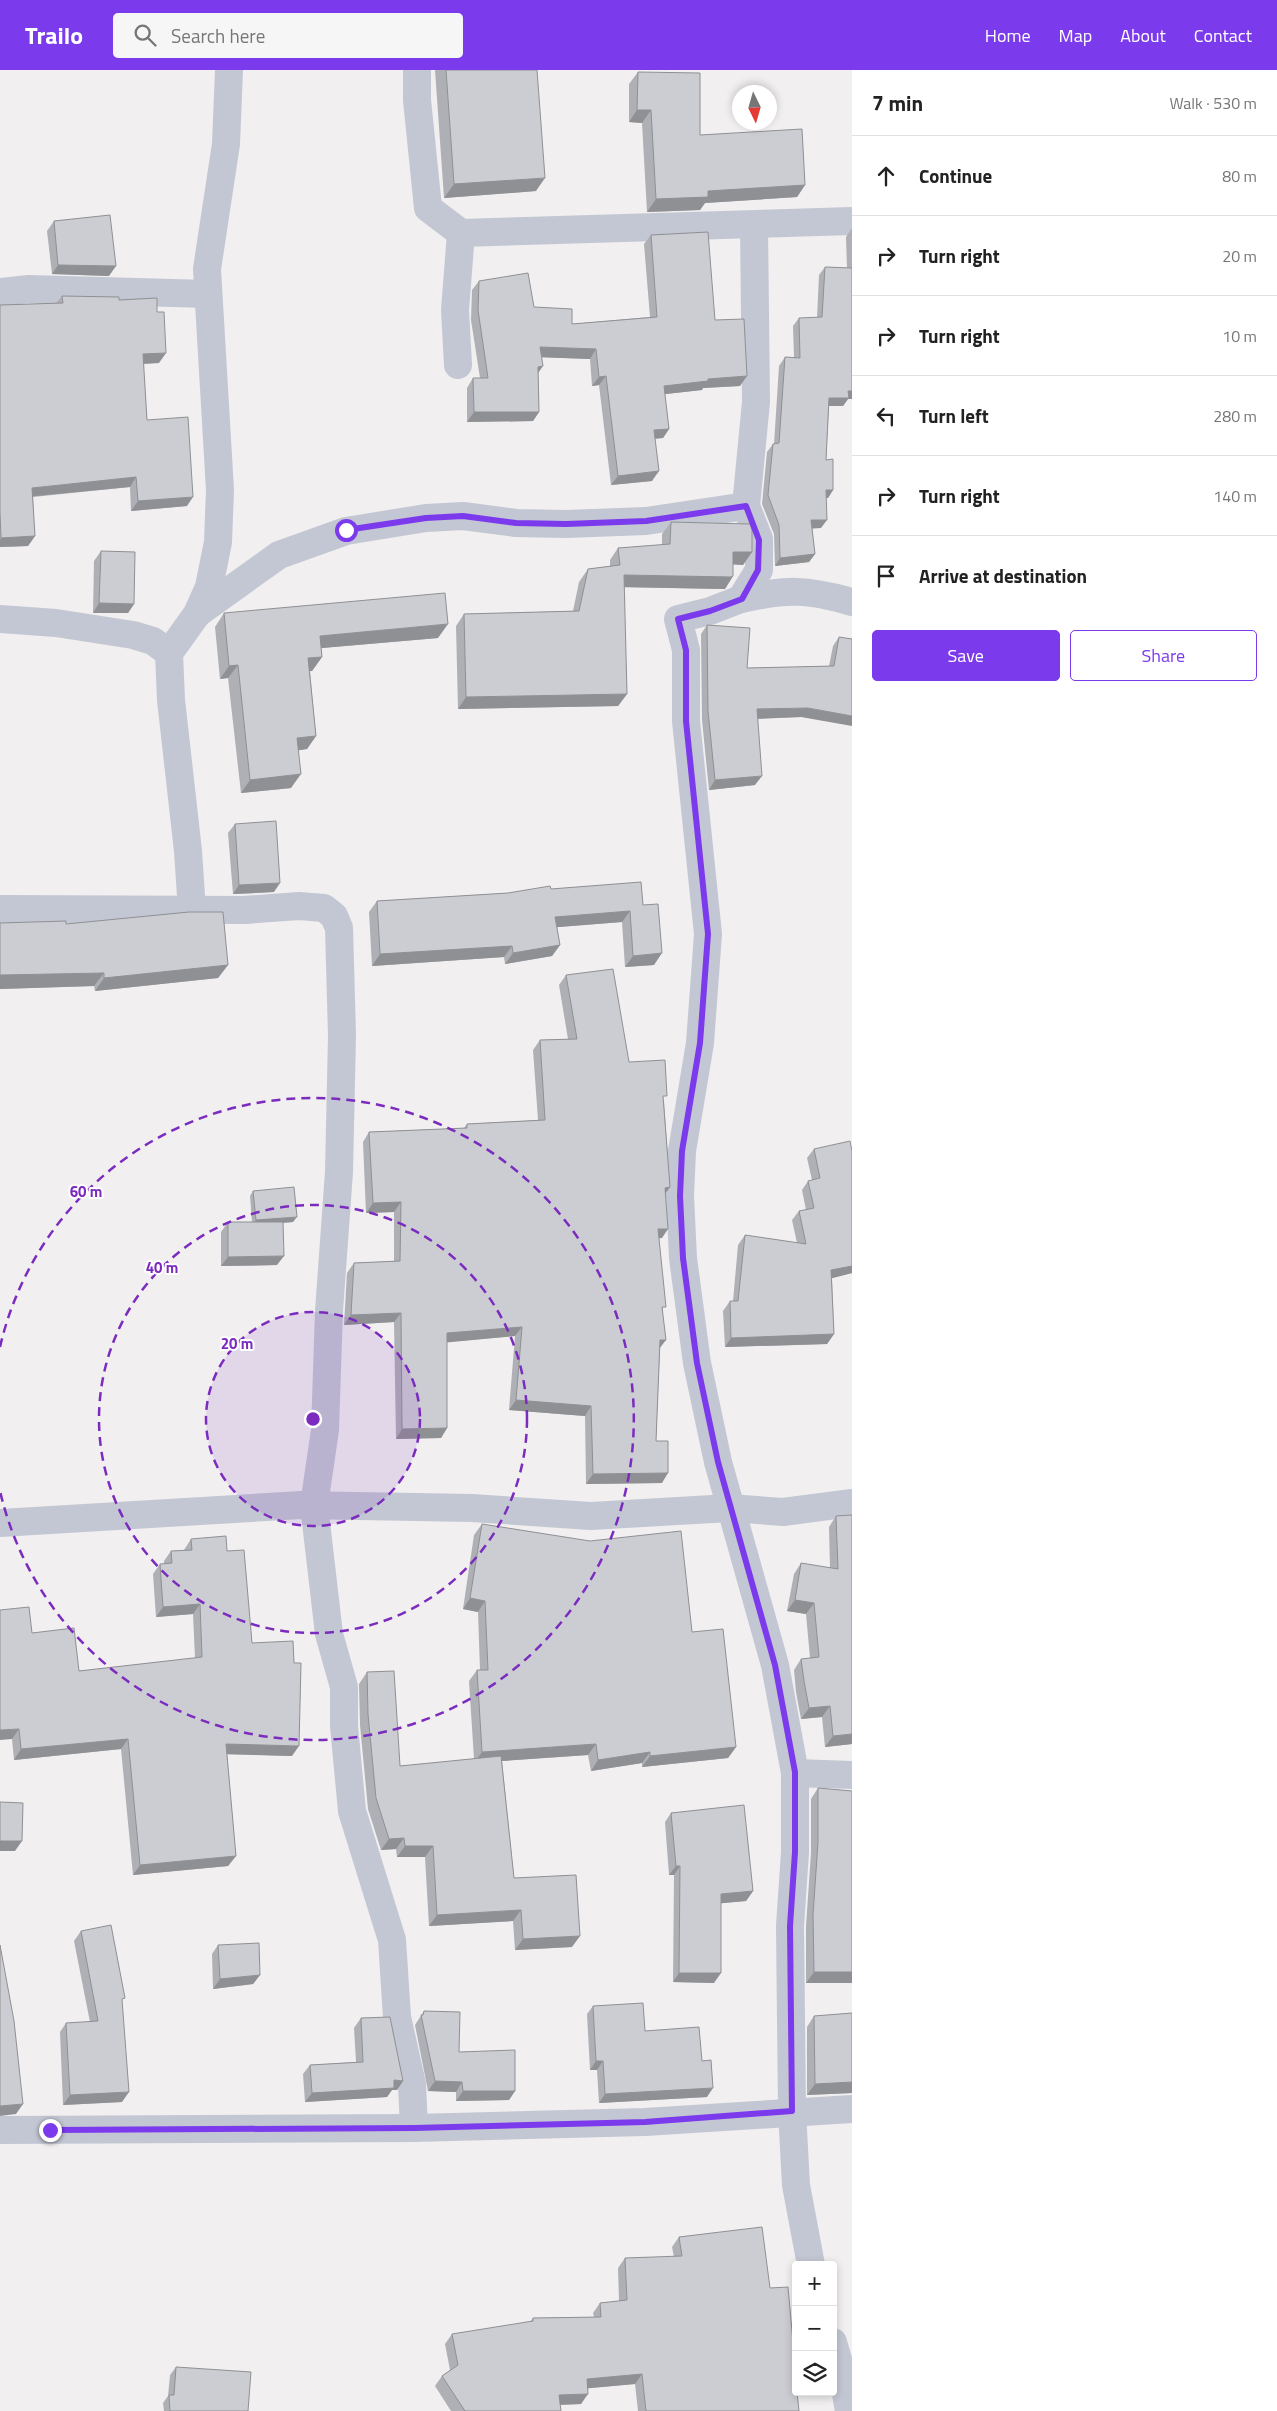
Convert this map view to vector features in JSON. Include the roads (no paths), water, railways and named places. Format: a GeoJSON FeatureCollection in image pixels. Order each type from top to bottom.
{"type":"FeatureCollection","features":[{"type":"Feature","properties":{"kind":"street"},"geometry":{"type":"LineString","coordinates":[[192,911],[188,851],[171,700],[169,653],[197,614],[209,587],[215,565],[218,542],[220,490],[207,269],[226,144],[228,70]]}},
{"type":"Feature","properties":{"kind":"street"},"geometry":{"type":"LineString","coordinates":[[417,70],[417,100],[428,208],[461,233],[852,222]]}},
{"type":"Feature","properties":{"kind":"street"},"geometry":{"type":"LineString","coordinates":[[742,599],[758,570],[759,540],[746,506],[756,402],[754,225]]}},
{"type":"Feature","properties":{"kind":"street"},"geometry":{"type":"LineString","coordinates":[[458,365],[455,310],[461,233]]}},
{"type":"Feature","properties":{"kind":"street"},"geometry":{"type":"LineString","coordinates":[[0,292],[29,289],[208,294]]}},
{"type":"Feature","properties":{"kind":"street"},"geometry":{"type":"LineString","coordinates":[[197,614],[279,555],[346,530],[426,518],[463,516],[516,523],[566,524],[646,521],[746,506]]}},
{"type":"Feature","properties":{"kind":"street"},"geometry":{"type":"LineString","coordinates":[[810,2261],[796,2185],[792,2111],[790,1926],[795,1852],[795,1772],[775,1665],[730,1508],[697,1363],[683,1258],[680,1196],[682,1151],[700,1043],[708,934],[686,721],[686,650],[678,619],[710,611],[742,599],[778,591],[800,590],[825,594],[852,602]]}},
{"type":"Feature","properties":{"kind":"street"},"geometry":{"type":"LineString","coordinates":[[0,619],[56,624],[133,635],[153,641],[169,653]]}},
{"type":"Feature","properties":{"kind":"street"},"geometry":{"type":"LineString","coordinates":[[0,909],[192,911],[299,906],[324,908],[334,916],[338,928],[342,1035],[338,1172],[329,1311],[325,1430],[314,1505],[328,1634],[344,1687],[344,1726],[352,1811],[392,1940],[397,2017],[412,2084],[414,2128]]}},
{"type":"Feature","properties":{"kind":"street"},"geometry":{"type":"LineString","coordinates":[[0,1523],[314,1505],[472,1508],[591,1516],[730,1508],[783,1512],[852,1502]]}},
{"type":"Feature","properties":{"kind":"street"},"geometry":{"type":"LineString","coordinates":[[795,1772],[852,1775]]}},
{"type":"Feature","properties":{"kind":"street"},"geometry":{"type":"LineString","coordinates":[[0,2130],[414,2128],[645,2122],[792,2111],[852,2109]]}},
{"type":"Feature","properties":{"kind":"street"},"geometry":{"type":"LineString","coordinates":[[837,2351],[848,2376],[849,2411]]}}]}
